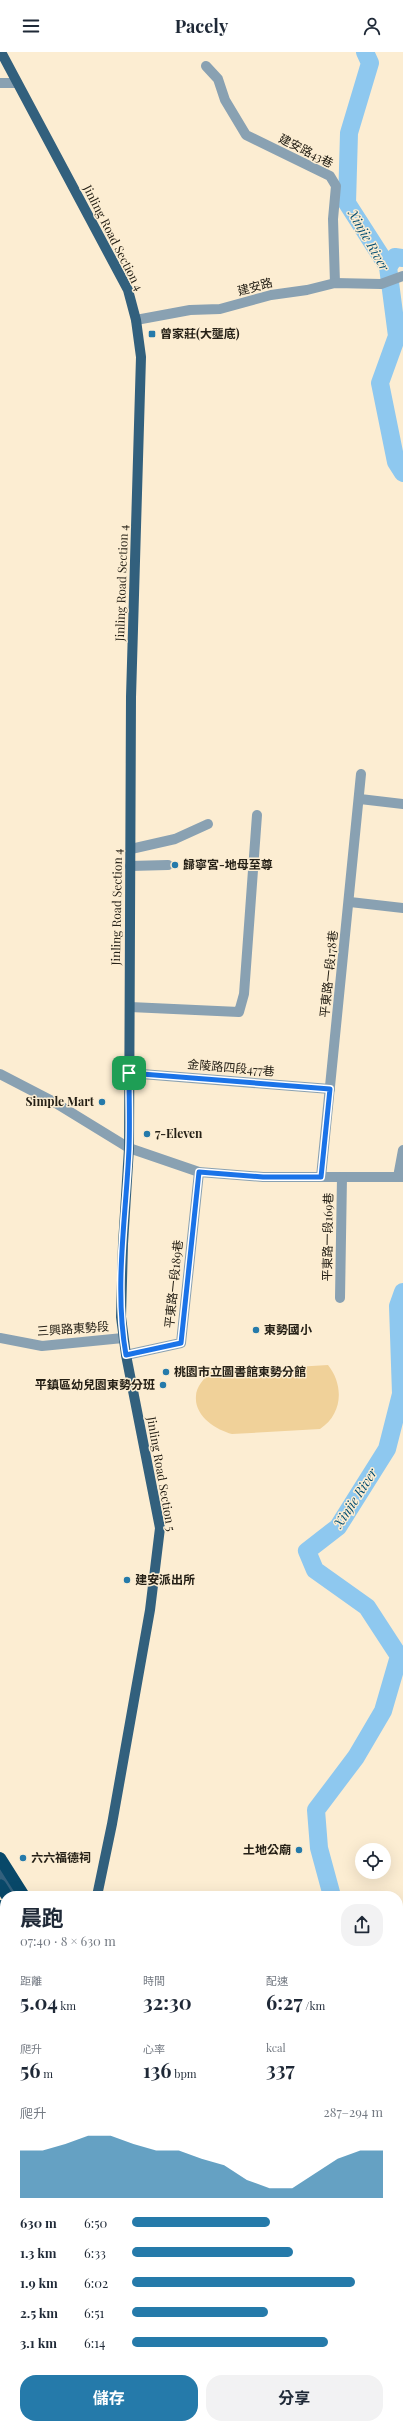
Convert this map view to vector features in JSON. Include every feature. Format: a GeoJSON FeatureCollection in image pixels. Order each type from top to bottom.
{"type":"FeatureCollection","features":[{"type":"Feature","properties":{"kind":"highway"},"geometry":{"type":"LineString","coordinates":[[0,1858],[19,1891]]}},
{"type":"Feature","properties":{"kind":"main road","name":"Jinling Road Section 4"},"geometry":{"type":"LineString","coordinates":[[1,52],[124,283],[136,320],[142,357],[131,697],[129,1148]]}},
{"type":"Feature","properties":{"kind":"main road","name":"Jinling Road Section 5"},"geometry":{"type":"LineString","coordinates":[[98,1891],[112,1824],[150,1610],[160,1528],[126,1355],[121,1317],[123,1244],[129,1148]]}},
{"type":"Feature","properties":{"kind":"main road"},"geometry":{"type":"LineString","coordinates":[[0,1871],[18,1891]]}},
{"type":"Feature","properties":{"kind":"street","name":"建安路43巷"},"geometry":{"type":"LineString","coordinates":[[206,66],[218,79],[225,100],[246,135],[330,176],[336,186],[333,219],[335,283]]}},
{"type":"Feature","properties":{"kind":"street"},"geometry":{"type":"LineString","coordinates":[[0,83],[18,83]]}},
{"type":"Feature","properties":{"kind":"street","name":"建安路"},"geometry":{"type":"LineString","coordinates":[[136,320],[190,310],[220,309],[271,294],[307,290],[335,283],[381,284],[403,276]]}},
{"type":"Feature","properties":{"kind":"street","name":"平東路一段178巷"},"geometry":{"type":"LineString","coordinates":[[321,1177],[362,774]]}},
{"type":"Feature","properties":{"kind":"street"},"geometry":{"type":"LineString","coordinates":[[360,799],[403,804]]}},
{"type":"Feature","properties":{"kind":"street"},"geometry":{"type":"LineString","coordinates":[[130,1007],[239,1012],[244,994],[257,815]]}},
{"type":"Feature","properties":{"kind":"street"},"geometry":{"type":"LineString","coordinates":[[131,849],[175,839],[208,824]]}},
{"type":"Feature","properties":{"kind":"street"},"geometry":{"type":"LineString","coordinates":[[130,866],[168,865]]}},
{"type":"Feature","properties":{"kind":"street"},"geometry":{"type":"LineString","coordinates":[[350,902],[403,908]]}},
{"type":"Feature","properties":{"kind":"street","name":"金陵路四段477巷"},"geometry":{"type":"LineString","coordinates":[[129,1073],[330,1089]]}},
{"type":"Feature","properties":{"kind":"street"},"geometry":{"type":"LineString","coordinates":[[0,1074],[54,1102],[129,1148],[199,1172],[263,1177],[400,1177],[403,1150]]}},
{"type":"Feature","properties":{"kind":"street","name":"平東路一段189巷"},"geometry":{"type":"LineString","coordinates":[[126,1355],[181,1343],[199,1172]]}},
{"type":"Feature","properties":{"kind":"street","name":"平東路一段169巷"},"geometry":{"type":"LineString","coordinates":[[340,1298],[342,1177]]}},
{"type":"Feature","properties":{"kind":"street","name":"三興路東勢段"},"geometry":{"type":"LineString","coordinates":[[0,1338],[42,1346],[123,1338]]}},
{"type":"Feature","properties":{"kind":"shaded area"},"geometry":{"type":"Polygon","coordinates":[[[328,1365],[337,1381],[339,1399],[337,1407],[328,1423],[320,1429],[232,1434],[219,1429],[207,1421],[202,1416],[196,1403],[197,1389],[210,1372],[328,1365]]]}},
{"type":"Feature","properties":{"kind":"waterway","name":"Xinjie River"},"geometry":{"type":"LineString","coordinates":[[365,52],[370,63],[349,133],[347,203],[388,267],[397,336],[380,383],[396,462],[403,473]]}},
{"type":"Feature","properties":{"kind":"waterway"},"geometry":{"type":"LineString","coordinates":[[388,267],[395,257],[403,258]]}},
{"type":"Feature","properties":{"kind":"waterway","name":"Xinjie River"},"geometry":{"type":"LineString","coordinates":[[331,1891],[319,1848],[316,1810],[356,1757],[383,1711],[399,1656],[367,1607],[315,1570],[307,1551],[338,1527],[387,1449],[401,1394],[398,1306],[403,1292]]}},
{"type":"Feature","properties":{"kind":"place","name":"曾家莊(大壟底)"},"geometry":{"type":"Point","coordinates":[152,334]}},
{"type":"Feature","properties":{"kind":"place","name":"歸寧宮-地母至尊"},"geometry":{"type":"Point","coordinates":[175,865]}},
{"type":"Feature","properties":{"kind":"place","name":"Simple Mart"},"geometry":{"type":"Point","coordinates":[102,1102]}},
{"type":"Feature","properties":{"kind":"place","name":"7-Eleven"},"geometry":{"type":"Point","coordinates":[147,1134]}},
{"type":"Feature","properties":{"kind":"place","name":"東勢國小"},"geometry":{"type":"Point","coordinates":[256,1330]}},
{"type":"Feature","properties":{"kind":"place","name":"桃園市立圖書館東勢分館"},"geometry":{"type":"Point","coordinates":[166,1372]}},
{"type":"Feature","properties":{"kind":"place","name":"平鎮區幼兒園東勢分班"},"geometry":{"type":"Point","coordinates":[163,1385]}},
{"type":"Feature","properties":{"kind":"place","name":"建安派出所"},"geometry":{"type":"Point","coordinates":[127,1580]}},
{"type":"Feature","properties":{"kind":"place","name":"土地公廟"},"geometry":{"type":"Point","coordinates":[299,1850]}},
{"type":"Feature","properties":{"kind":"place","name":"六六福德祠"},"geometry":{"type":"Point","coordinates":[23,1858]}},
{"type":"Feature","properties":{"kind":"route"},"geometry":{"type":"LineString","coordinates":[[129,1073],[330,1089],[321,1177],[263,1177],[199,1172],[181,1343],[126,1355],[121,1317],[123,1244],[129,1148],[129,1073]]}}]}
